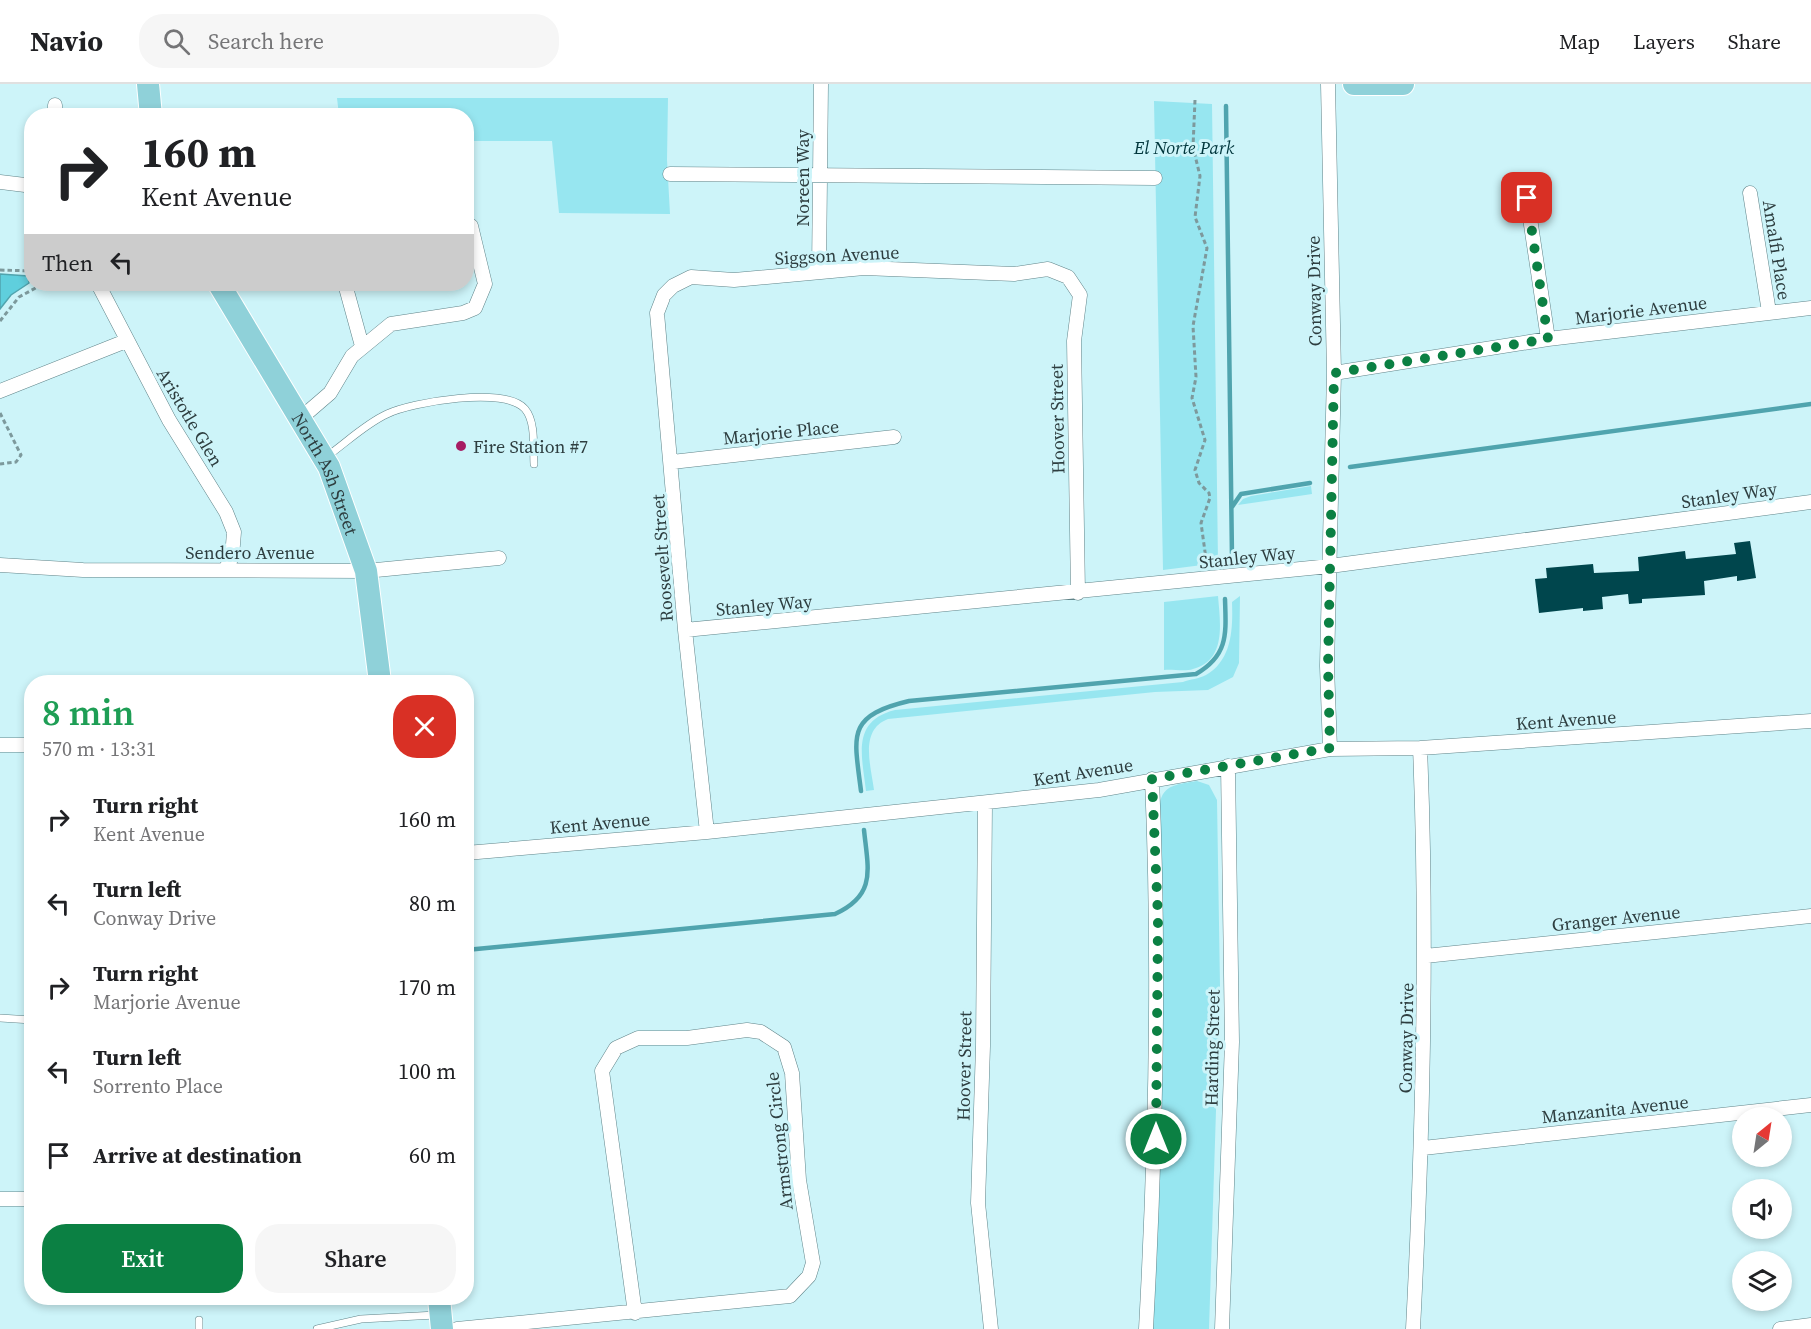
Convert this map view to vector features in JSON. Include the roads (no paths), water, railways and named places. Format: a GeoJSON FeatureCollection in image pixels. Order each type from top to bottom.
{"type":"FeatureCollection","features":[{"type":"Feature","properties":{"kind":"main road"},"geometry":{"type":"LineString","coordinates":[[148,84],[150,108]]}},
{"type":"Feature","properties":{"kind":"main road"},"geometry":{"type":"LineString","coordinates":[[1354,84],[1403,84]]}},
{"type":"Feature","properties":{"kind":"main road","name":"North Ash Street"},"geometry":{"type":"LineString","coordinates":[[223,291],[324,458],[350,521],[366,571],[379,675]]}},
{"type":"Feature","properties":{"kind":"street","name":"Noreen Way"},"geometry":{"type":"LineString","coordinates":[[819,271],[821,84]]}},
{"type":"Feature","properties":{"kind":"street","name":"Conway Drive"},"geometry":{"type":"LineString","coordinates":[[1328,84],[1334,373],[1328,666],[1330,748]]}},
{"type":"Feature","properties":{"kind":"street"},"geometry":{"type":"LineString","coordinates":[[670,174],[1155,178]]}},
{"type":"Feature","properties":{"kind":"street"},"geometry":{"type":"LineString","coordinates":[[0,182],[24,185]]}},
{"type":"Feature","properties":{"kind":"street","name":"Amalfi Place"},"geometry":{"type":"LineString","coordinates":[[1750,193],[1769,312]]}},
{"type":"Feature","properties":{"kind":"street"},"geometry":{"type":"LineString","coordinates":[[1527,198],[1548,339]]}},
{"type":"Feature","properties":{"kind":"street"},"geometry":{"type":"LineString","coordinates":[[301,418],[330,393],[352,356],[391,324],[463,313],[475,308],[485,284],[474,238]]}},
{"type":"Feature","properties":{"kind":"street","name":"Siggson Avenue"},"geometry":{"type":"LineString","coordinates":[[673,286],[691,277],[734,280],[864,268],[1014,274],[1040,270]]}},
{"type":"Feature","properties":{"kind":"street","name":"Hoover Street"},"geometry":{"type":"LineString","coordinates":[[1040,270],[1048,269],[1068,277],[1080,295],[1074,341],[1078,593]]}},
{"type":"Feature","properties":{"kind":"street","name":"Roosevelt Street"},"geometry":{"type":"LineString","coordinates":[[673,286],[664,295],[657,313],[672,462],[685,630],[707,832]]}},
{"type":"Feature","properties":{"kind":"street","name":"Aristotle Glen"},"geometry":{"type":"LineString","coordinates":[[101,291],[169,420],[226,512],[234,532],[232,557],[225,570]]}},
{"type":"Feature","properties":{"kind":"street"},"geometry":{"type":"LineString","coordinates":[[347,291],[362,346]]}},
{"type":"Feature","properties":{"kind":"street","name":"Marjorie Avenue"},"geometry":{"type":"LineString","coordinates":[[1334,373],[1548,339],[1811,308]]}},
{"type":"Feature","properties":{"kind":"street"},"geometry":{"type":"LineString","coordinates":[[0,391],[126,341]]}},
{"type":"Feature","properties":{"kind":"street","name":"Marjorie Place"},"geometry":{"type":"LineString","coordinates":[[672,462],[894,437]]}},
{"type":"Feature","properties":{"kind":"street","name":"Stanley Way"},"geometry":{"type":"LineString","coordinates":[[685,630],[1209,580],[1811,502]]}},
{"type":"Feature","properties":{"kind":"street","name":"Sendero Avenue"},"geometry":{"type":"LineString","coordinates":[[0,566],[83,570],[366,571],[499,558]]}},
{"type":"Feature","properties":{"kind":"street","name":"Kent Avenue"},"geometry":{"type":"LineString","coordinates":[[474,853],[707,832],[1099,790],[1330,748],[1420,748],[1811,722]]}},
{"type":"Feature","properties":{"kind":"street"},"geometry":{"type":"LineString","coordinates":[[0,745],[24,745]]}},
{"type":"Feature","properties":{"kind":"street","name":"Conway Drive"},"geometry":{"type":"LineString","coordinates":[[1413,1329],[1423,1148],[1426,884],[1420,748]]}},
{"type":"Feature","properties":{"kind":"street","name":"Harding Street"},"geometry":{"type":"LineString","coordinates":[[1222,1329],[1232,1042],[1228,766]]}},
{"type":"Feature","properties":{"kind":"street"},"geometry":{"type":"LineString","coordinates":[[1146,1329],[1156,1138],[1158,918],[1152,779]]}},
{"type":"Feature","properties":{"kind":"street","name":"Hoover Street"},"geometry":{"type":"LineString","coordinates":[[985,803],[983,1046],[978,1203],[991,1329]]}},
{"type":"Feature","properties":{"kind":"street","name":"Granger Avenue"},"geometry":{"type":"LineString","coordinates":[[1425,956],[1811,916]]}},
{"type":"Feature","properties":{"kind":"street","name":"Armstrong Circle"},"geometry":{"type":"LineString","coordinates":[[445,1318],[635,1313],[790,1296],[809,1276],[813,1263],[799,1180],[792,1073],[784,1047],[761,1032],[747,1030],[687,1038],[638,1038],[616,1048],[602,1071],[635,1313]]}},
{"type":"Feature","properties":{"kind":"street","name":"Manzanita Avenue"},"geometry":{"type":"LineString","coordinates":[[1423,1148],[1811,1105]]}},
{"type":"Feature","properties":{"kind":"street"},"geometry":{"type":"LineString","coordinates":[[0,1199],[24,1199]]}},
{"type":"Feature","properties":{"kind":"street"},"geometry":{"type":"LineString","coordinates":[[1780,1329],[1811,1325]]}},
{"type":"Feature","properties":{"kind":"lane"},"geometry":{"type":"LineString","coordinates":[[324,458],[385,415],[404,407],[495,398],[514,401],[525,409],[530,419],[534,464]]}},
{"type":"Feature","properties":{"kind":"lane"},"geometry":{"type":"LineString","coordinates":[[0,1018],[24,1020]]}},
{"type":"Feature","properties":{"kind":"lane"},"geometry":{"type":"LineString","coordinates":[[317,1329],[361,1320],[445,1318]]}},
{"type":"Feature","properties":{"kind":"lane"},"geometry":{"type":"LineString","coordinates":[[199,1320],[199,1329]]}},
{"type":"Feature","properties":{"kind":"waterway"},"geometry":{"type":"LineString","coordinates":[[1226,106],[1232,557]]}},
{"type":"Feature","properties":{"kind":"waterway"},"geometry":{"type":"LineString","coordinates":[[1350,467],[1811,404]]}},
{"type":"Feature","properties":{"kind":"waterway"},"geometry":{"type":"LineString","coordinates":[[1232,507],[1241,494],[1310,483]]}},
{"type":"Feature","properties":{"kind":"waterway"},"geometry":{"type":"LineString","coordinates":[[861,791],[856,742],[864,721],[874,714],[909,701],[1196,674],[1207,667],[1220,651],[1225,633],[1225,599]]}},
{"type":"Feature","properties":{"kind":"waterway"},"geometry":{"type":"LineString","coordinates":[[474,949],[835,914],[848,907],[864,889],[868,869],[864,830]]}},
{"type":"Feature","properties":{"kind":"place","name":"Fire Station #7"},"geometry":{"type":"Point","coordinates":[461,446]}},
{"type":"Feature","properties":{"kind":"park label","name":"El Norte Park"},"geometry":{"type":"Point","coordinates":[1184,147]}}]}
